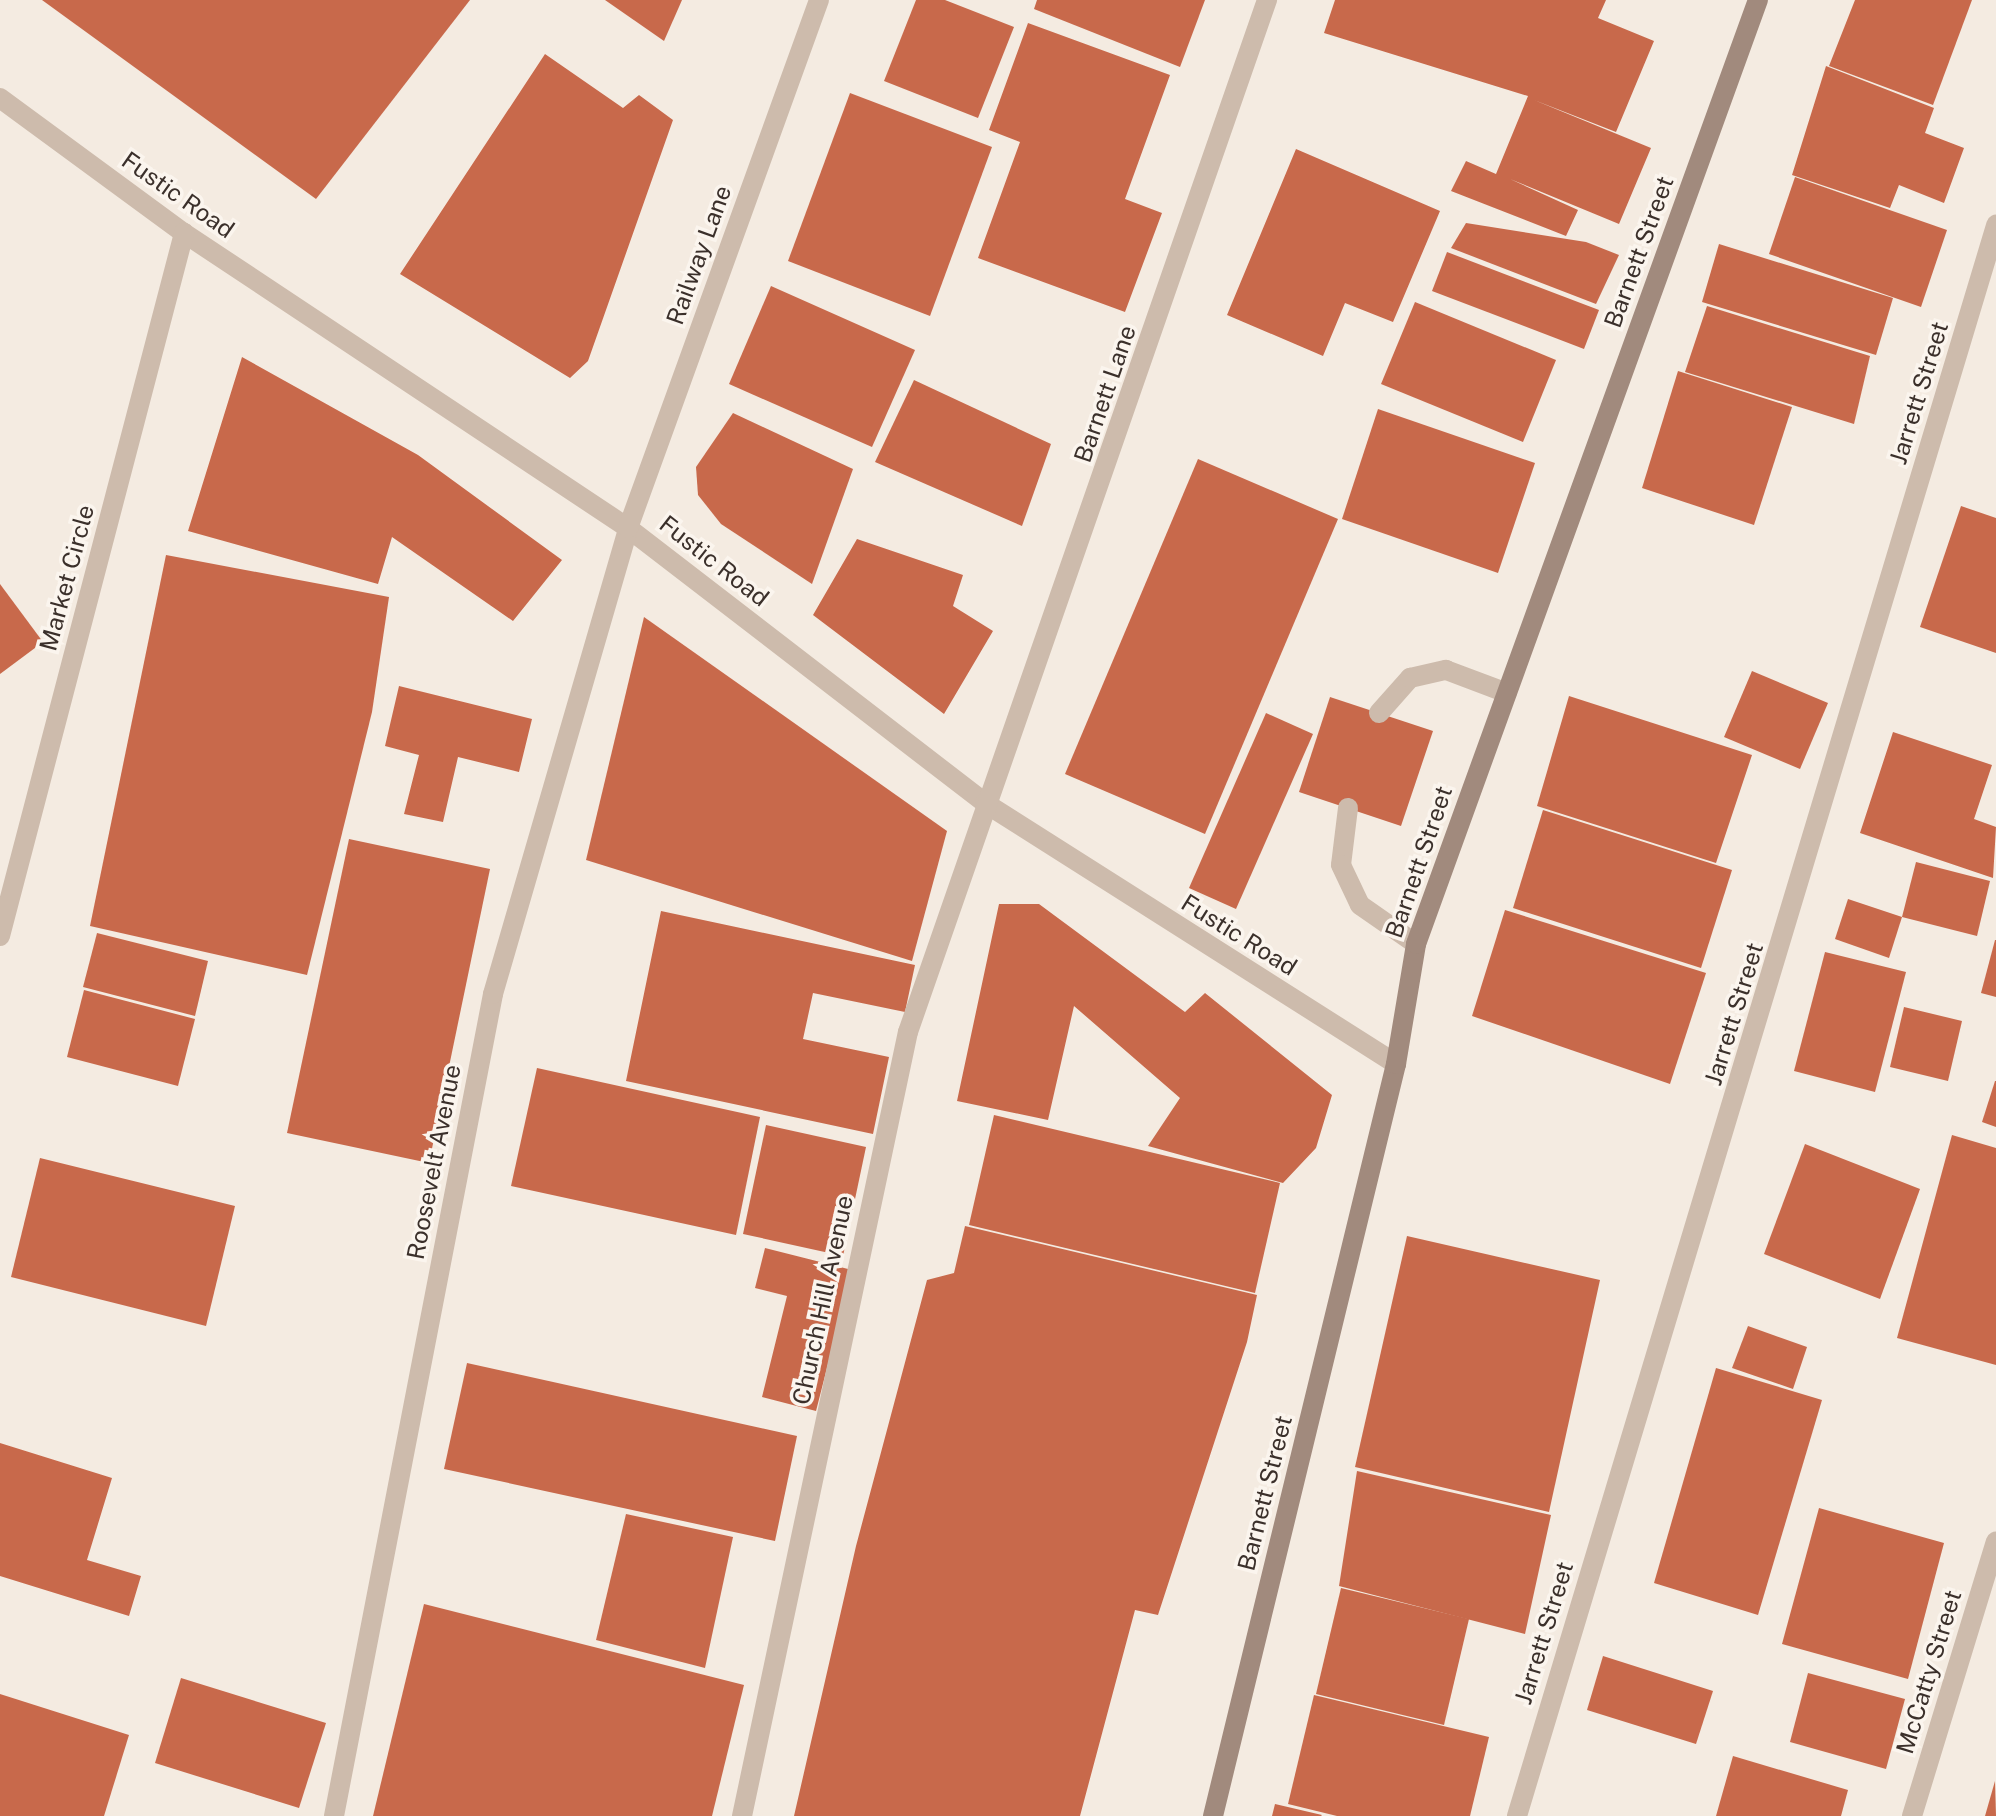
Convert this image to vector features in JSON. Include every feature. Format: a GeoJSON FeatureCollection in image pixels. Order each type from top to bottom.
{"type":"FeatureCollection","features":[{"type":"Feature","properties":{"kind":"main road","name":"Barnett Street"},"geometry":{"type":"LineString","coordinates":[[1213,1816],[1396,1064],[1416,944],[1758,0]]}},
{"type":"Feature","properties":{"kind":"street","name":"Railway Lane"},"geometry":{"type":"LineString","coordinates":[[628,528],[819,0]]}},
{"type":"Feature","properties":{"kind":"street","name":"Barnett Lane"},"geometry":{"type":"LineString","coordinates":[[985,803],[1101,487],[1267,0]]}},
{"type":"Feature","properties":{"kind":"street","name":"Fustic Road"},"geometry":{"type":"LineString","coordinates":[[0,98],[184,233],[628,528],[985,803],[1396,1064]]}},
{"type":"Feature","properties":{"kind":"street","name":"Jarrett Street"},"geometry":{"type":"LineString","coordinates":[[1517,1816],[1996,225]]}},
{"type":"Feature","properties":{"kind":"street","name":"Market Circle"},"geometry":{"type":"LineString","coordinates":[[0,936],[184,233]]}},
{"type":"Feature","properties":{"kind":"street","name":"Roosevelt Avenue"},"geometry":{"type":"LineString","coordinates":[[334,1816],[493,994],[628,528]]}},
{"type":"Feature","properties":{"kind":"street"},"geometry":{"type":"LineString","coordinates":[[1379,713],[1410,678],[1446,670],[1507,693]]}},
{"type":"Feature","properties":{"kind":"street","name":"Church Hill Avenue"},"geometry":{"type":"LineString","coordinates":[[742,1816],[908,1032],[985,803]]}},
{"type":"Feature","properties":{"kind":"street"},"geometry":{"type":"LineString","coordinates":[[1348,808],[1341,865],[1360,905],[1416,944]]}},
{"type":"Feature","properties":{"kind":"street","name":"McCatty Street"},"geometry":{"type":"LineString","coordinates":[[1912,1816],[1996,1542]]}},
{"type":"Feature","properties":{"kind":"building"},"geometry":{"type":"Polygon","coordinates":[[[42,0],[470,0],[316,199],[42,0]]]}},
{"type":"Feature","properties":{"kind":"building"},"geometry":{"type":"Polygon","coordinates":[[[605,0],[682,0],[664,41],[605,0]]]}},
{"type":"Feature","properties":{"kind":"building"},"geometry":{"type":"Polygon","coordinates":[[[916,0],[945,0],[1014,27],[978,118],[884,81],[916,0]]]}},
{"type":"Feature","properties":{"kind":"building"},"geometry":{"type":"Polygon","coordinates":[[[1037,0],[1205,0],[1180,67],[1034,9],[1037,0]]]}},
{"type":"Feature","properties":{"kind":"building"},"geometry":{"type":"Polygon","coordinates":[[[1335,0],[1606,0],[1598,18],[1654,41],[1616,132],[1534,100],[1651,148],[1619,224],[1510,179],[1578,210],[1566,236],[1451,191],[1466,161],[1496,174],[1528,96],[1324,33],[1335,0]]]}},
{"type":"Feature","properties":{"kind":"building"},"geometry":{"type":"Polygon","coordinates":[[[1855,0],[1972,0],[1933,105],[1829,66],[1855,0]]]}},
{"type":"Feature","properties":{"kind":"building"},"geometry":{"type":"Polygon","coordinates":[[[1028,23],[1170,75],[1125,199],[1162,213],[1125,312],[978,258],[1020,142],[989,130],[1028,23]]]}},
{"type":"Feature","properties":{"kind":"building"},"geometry":{"type":"Polygon","coordinates":[[[545,54],[623,108],[639,95],[673,120],[588,361],[570,378],[400,274],[545,54]]]}},
{"type":"Feature","properties":{"kind":"building"},"geometry":{"type":"Polygon","coordinates":[[[1826,66],[1934,108],[1925,133],[1964,148],[1944,203],[1899,185],[1890,208],[1792,175],[1826,66]]]}},
{"type":"Feature","properties":{"kind":"building"},"geometry":{"type":"Polygon","coordinates":[[[850,93],[992,147],[930,316],[788,261],[850,93]]]}},
{"type":"Feature","properties":{"kind":"building"},"geometry":{"type":"Polygon","coordinates":[[[1296,149],[1440,211],[1393,322],[1345,303],[1323,356],[1227,315],[1296,149]]]}},
{"type":"Feature","properties":{"kind":"building"},"geometry":{"type":"Polygon","coordinates":[[[1795,177],[1947,230],[1921,307],[1769,254],[1795,177]]]}},
{"type":"Feature","properties":{"kind":"building"},"geometry":{"type":"Polygon","coordinates":[[[1466,223],[1586,242],[1619,255],[1596,304],[1451,248],[1466,223]]]}},
{"type":"Feature","properties":{"kind":"building"},"geometry":{"type":"Polygon","coordinates":[[[1719,244],[1893,298],[1876,355],[1702,302],[1719,244]]]}},
{"type":"Feature","properties":{"kind":"building"},"geometry":{"type":"Polygon","coordinates":[[[1447,252],[1599,310],[1584,349],[1432,291],[1447,252]]]}},
{"type":"Feature","properties":{"kind":"building"},"geometry":{"type":"Polygon","coordinates":[[[771,286],[915,350],[872,447],[729,384],[771,286]]]}},
{"type":"Feature","properties":{"kind":"building"},"geometry":{"type":"Polygon","coordinates":[[[1415,302],[1556,360],[1523,442],[1381,384],[1415,302]]]}},
{"type":"Feature","properties":{"kind":"building"},"geometry":{"type":"Polygon","coordinates":[[[1707,306],[1870,356],[1854,424],[1685,372],[1707,306]]]}},
{"type":"Feature","properties":{"kind":"building"},"geometry":{"type":"Polygon","coordinates":[[[242,357],[418,455],[562,560],[513,621],[392,537],[378,584],[188,531],[242,357]]]}},
{"type":"Feature","properties":{"kind":"building"},"geometry":{"type":"Polygon","coordinates":[[[1678,371],[1792,407],[1754,525],[1642,488],[1678,371]]]}},
{"type":"Feature","properties":{"kind":"building"},"geometry":{"type":"Polygon","coordinates":[[[914,380],[1051,444],[1022,526],[875,462],[914,380]]]}},
{"type":"Feature","properties":{"kind":"building"},"geometry":{"type":"Polygon","coordinates":[[[1378,409],[1535,463],[1498,573],[1342,519],[1378,409]]]}},
{"type":"Feature","properties":{"kind":"building"},"geometry":{"type":"Polygon","coordinates":[[[733,413],[853,469],[812,584],[721,524],[698,495],[696,467],[733,413]]]}},
{"type":"Feature","properties":{"kind":"building"},"geometry":{"type":"Polygon","coordinates":[[[1198,459],[1338,519],[1205,834],[1065,774],[1198,459]]]}},
{"type":"Feature","properties":{"kind":"building"},"geometry":{"type":"Polygon","coordinates":[[[1961,506],[1996,518],[1996,653],[1920,627],[1961,506]]]}},
{"type":"Feature","properties":{"kind":"building"},"geometry":{"type":"Polygon","coordinates":[[[857,539],[963,575],[953,606],[993,631],[944,714],[813,615],[857,539]]]}},
{"type":"Feature","properties":{"kind":"building"},"geometry":{"type":"Polygon","coordinates":[[[166,555],[389,597],[372,712],[307,975],[90,926],[166,555]]]}},
{"type":"Feature","properties":{"kind":"building"},"geometry":{"type":"Polygon","coordinates":[[[0,584],[43,642],[0,674],[0,584]]]}},
{"type":"Feature","properties":{"kind":"building"},"geometry":{"type":"Polygon","coordinates":[[[644,617],[947,831],[912,961],[586,860],[644,617]]]}},
{"type":"Feature","properties":{"kind":"building"},"geometry":{"type":"Polygon","coordinates":[[[1752,671],[1828,703],[1800,769],[1724,737],[1752,671]]]}},
{"type":"Feature","properties":{"kind":"building"},"geometry":{"type":"Polygon","coordinates":[[[399,686],[532,719],[519,772],[458,757],[443,822],[404,814],[419,755],[385,746],[399,686]]]}},
{"type":"Feature","properties":{"kind":"building"},"geometry":{"type":"Polygon","coordinates":[[[1569,696],[1752,755],[1716,863],[1537,806],[1569,696]]]}},
{"type":"Feature","properties":{"kind":"building"},"geometry":{"type":"Polygon","coordinates":[[[1330,697],[1433,731],[1401,826],[1299,792],[1330,697]]]}},
{"type":"Feature","properties":{"kind":"building"},"geometry":{"type":"Polygon","coordinates":[[[1266,713],[1313,734],[1236,909],[1189,888],[1266,713]]]}},
{"type":"Feature","properties":{"kind":"building"},"geometry":{"type":"Polygon","coordinates":[[[1893,732],[1992,765],[1974,819],[1996,827],[1993,878],[1860,833],[1893,732]]]}},
{"type":"Feature","properties":{"kind":"building"},"geometry":{"type":"Polygon","coordinates":[[[1543,810],[1732,870],[1701,968],[1513,908],[1543,810]]]}},
{"type":"Feature","properties":{"kind":"building"},"geometry":{"type":"Polygon","coordinates":[[[349,839],[490,869],[429,1163],[287,1133],[349,839]]]}},
{"type":"Feature","properties":{"kind":"building"},"geometry":{"type":"Polygon","coordinates":[[[1916,862],[1990,881],[1977,936],[1902,917],[1916,862]]]}},
{"type":"Feature","properties":{"kind":"building"},"geometry":{"type":"Polygon","coordinates":[[[1848,899],[1902,917],[1889,958],[1835,939],[1848,899]]]}},
{"type":"Feature","properties":{"kind":"building"},"geometry":{"type":"Polygon","coordinates":[[[999,904],[1039,904],[1185,1012],[1205,993],[1332,1095],[1316,1148],[1283,1183],[1148,1146],[1180,1098],[1074,1006],[1048,1120],[957,1101],[999,904]]]}},
{"type":"Feature","properties":{"kind":"building"},"geometry":{"type":"Polygon","coordinates":[[[1505,910],[1706,973],[1670,1084],[1472,1016],[1505,910]]]}},
{"type":"Feature","properties":{"kind":"building"},"geometry":{"type":"Polygon","coordinates":[[[661,911],[915,965],[905,1012],[813,993],[803,1039],[889,1057],[873,1134],[626,1081],[661,911]]]}},
{"type":"Feature","properties":{"kind":"building"},"geometry":{"type":"Polygon","coordinates":[[[97,933],[208,961],[195,1016],[83,987],[97,933]]]}},
{"type":"Feature","properties":{"kind":"building"},"geometry":{"type":"Polygon","coordinates":[[[1996,940],[1996,997],[1981,993],[1996,940]]]}},
{"type":"Feature","properties":{"kind":"building"},"geometry":{"type":"Polygon","coordinates":[[[1825,952],[1906,972],[1875,1092],[1794,1071],[1825,952]]]}},
{"type":"Feature","properties":{"kind":"building"},"geometry":{"type":"Polygon","coordinates":[[[84,990],[195,1019],[178,1086],[67,1057],[84,990]]]}},
{"type":"Feature","properties":{"kind":"building"},"geometry":{"type":"Polygon","coordinates":[[[1904,1007],[1962,1021],[1948,1081],[1890,1067],[1904,1007]]]}},
{"type":"Feature","properties":{"kind":"building"},"geometry":{"type":"Polygon","coordinates":[[[537,1068],[760,1117],[736,1235],[511,1186],[537,1068]]]}},
{"type":"Feature","properties":{"kind":"building"},"geometry":{"type":"Polygon","coordinates":[[[1996,1081],[1996,1127],[1982,1122],[1996,1081]]]}},
{"type":"Feature","properties":{"kind":"building"},"geometry":{"type":"Polygon","coordinates":[[[994,1115],[1280,1183],[1255,1293],[969,1225],[994,1115]]]}},
{"type":"Feature","properties":{"kind":"building"},"geometry":{"type":"Polygon","coordinates":[[[766,1125],[866,1147],[843,1256],[743,1234],[766,1125]]]}},
{"type":"Feature","properties":{"kind":"building"},"geometry":{"type":"Polygon","coordinates":[[[1952,1135],[1996,1148],[1996,1365],[1897,1338],[1952,1135]]]}},
{"type":"Feature","properties":{"kind":"building"},"geometry":{"type":"Polygon","coordinates":[[[1805,1144],[1920,1189],[1880,1299],[1764,1254],[1805,1144]]]}},
{"type":"Feature","properties":{"kind":"building"},"geometry":{"type":"Polygon","coordinates":[[[40,1158],[235,1206],[206,1326],[11,1277],[40,1158]]]}},
{"type":"Feature","properties":{"kind":"building"},"geometry":{"type":"Polygon","coordinates":[[[965,1226],[1257,1295],[1247,1342],[1158,1615],[1135,1610],[1080,1816],[794,1816],[856,1546],[927,1280],[954,1273],[965,1226]]]}},
{"type":"Feature","properties":{"kind":"building"},"geometry":{"type":"Polygon","coordinates":[[[1407,1236],[1600,1280],[1549,1512],[1355,1467],[1407,1236]]]}},
{"type":"Feature","properties":{"kind":"building"},"geometry":{"type":"Polygon","coordinates":[[[765,1248],[852,1270],[816,1411],[762,1397],[787,1296],[755,1288],[765,1248]]]}},
{"type":"Feature","properties":{"kind":"building"},"geometry":{"type":"Polygon","coordinates":[[[1748,1326],[1807,1347],[1793,1389],[1732,1368],[1748,1326]]]}},
{"type":"Feature","properties":{"kind":"building"},"geometry":{"type":"Polygon","coordinates":[[[467,1363],[797,1436],[775,1541],[444,1469],[467,1363]]]}},
{"type":"Feature","properties":{"kind":"building"},"geometry":{"type":"Polygon","coordinates":[[[1716,1368],[1822,1400],[1758,1615],[1654,1583],[1716,1368]]]}},
{"type":"Feature","properties":{"kind":"building"},"geometry":{"type":"Polygon","coordinates":[[[0,1443],[112,1478],[87,1560],[141,1576],[129,1616],[0,1576],[0,1443]]]}},
{"type":"Feature","properties":{"kind":"building"},"geometry":{"type":"Polygon","coordinates":[[[1357,1471],[1551,1515],[1525,1634],[1339,1586],[1357,1471]]]}},
{"type":"Feature","properties":{"kind":"building"},"geometry":{"type":"Polygon","coordinates":[[[1819,1508],[1944,1543],[1908,1679],[1782,1644],[1819,1508]]]}},
{"type":"Feature","properties":{"kind":"building"},"geometry":{"type":"Polygon","coordinates":[[[626,1514],[733,1537],[705,1668],[596,1640],[626,1514]]]}},
{"type":"Feature","properties":{"kind":"building"},"geometry":{"type":"Polygon","coordinates":[[[1341,1588],[1469,1619],[1444,1725],[1316,1694],[1341,1588]]]}},
{"type":"Feature","properties":{"kind":"building"},"geometry":{"type":"Polygon","coordinates":[[[424,1604],[744,1685],[712,1816],[373,1816],[424,1604]]]}},
{"type":"Feature","properties":{"kind":"building"},"geometry":{"type":"Polygon","coordinates":[[[1603,1656],[1713,1691],[1696,1744],[1587,1710],[1603,1656]]]}},
{"type":"Feature","properties":{"kind":"building"},"geometry":{"type":"Polygon","coordinates":[[[1808,1673],[1905,1699],[1886,1769],[1790,1742],[1808,1673]]]}},
{"type":"Feature","properties":{"kind":"building"},"geometry":{"type":"Polygon","coordinates":[[[181,1678],[326,1723],[299,1808],[155,1763],[181,1678]]]}},
{"type":"Feature","properties":{"kind":"building"},"geometry":{"type":"Polygon","coordinates":[[[0,1694],[129,1735],[104,1816],[0,1816],[0,1694]]]}},
{"type":"Feature","properties":{"kind":"building"},"geometry":{"type":"Polygon","coordinates":[[[1314,1695],[1489,1737],[1470,1816],[1337,1816],[1288,1804],[1314,1695]]]}},
{"type":"Feature","properties":{"kind":"building"},"geometry":{"type":"Polygon","coordinates":[[[1733,1756],[1848,1790],[1841,1816],[1716,1816],[1733,1756]]]}},
{"type":"Feature","properties":{"kind":"building"},"geometry":{"type":"Polygon","coordinates":[[[1995,1781],[1996,1816],[1985,1816],[1995,1781]]]}},
{"type":"Feature","properties":{"kind":"building"},"geometry":{"type":"Polygon","coordinates":[[[1275,1804],[1322,1815],[1272,1816],[1275,1804]]]}}]}
